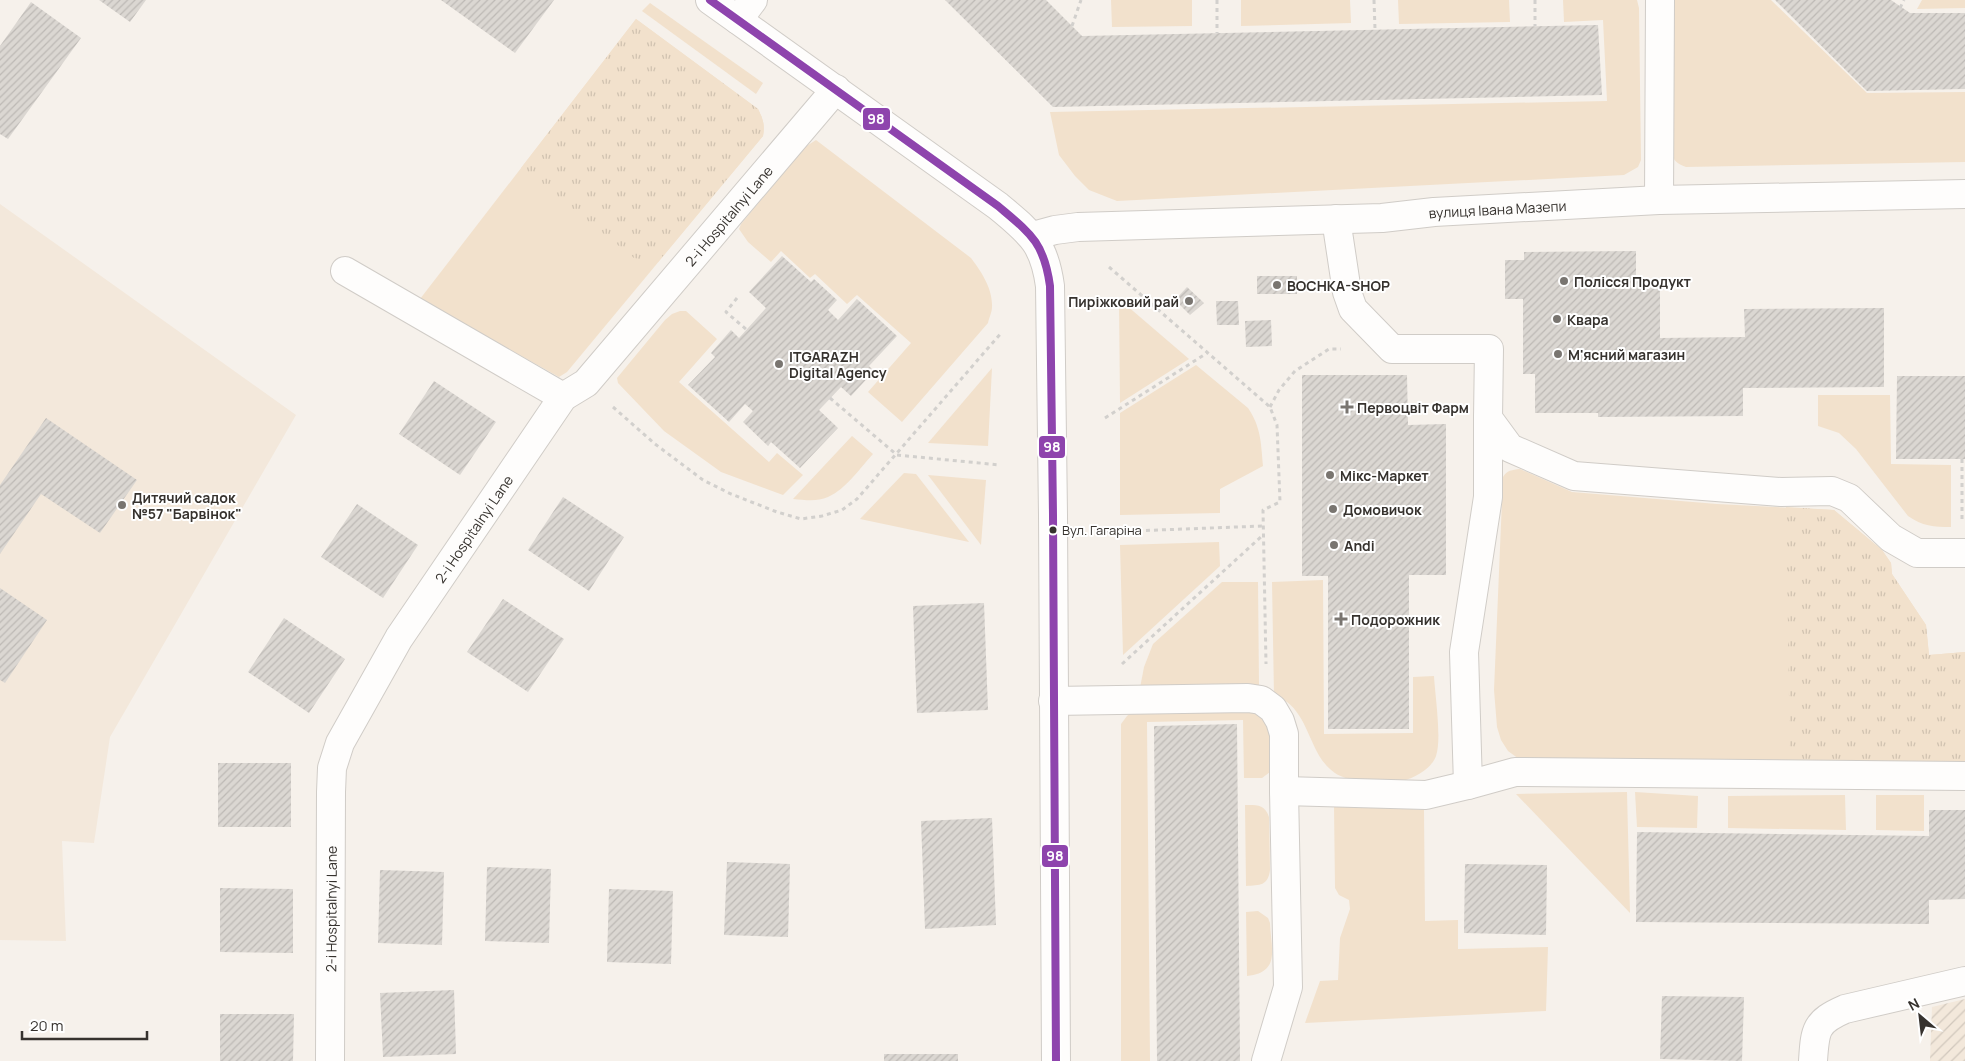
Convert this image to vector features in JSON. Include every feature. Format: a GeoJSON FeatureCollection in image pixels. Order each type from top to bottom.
{"type":"FeatureCollection","features":[{"type":"Feature","properties":{"kind":"street"},"geometry":{"type":"LineString","coordinates":[[710,0],[746,10],[836,89],[998,206],[1033,236],[1041,250],[1047,267],[1050,286],[1054,514],[1053,701],[1056,1061]]}},
{"type":"Feature","properties":{"kind":"street"},"geometry":{"type":"LineString","coordinates":[[1659,200],[1660,0]]}},
{"type":"Feature","properties":{"kind":"street","name":"2-i Hospitalnyi Lane"},"geometry":{"type":"LineString","coordinates":[[330,1061],[331,784],[332,768],[340,743],[399,638],[563,397],[586,383],[836,89]]}},
{"type":"Feature","properties":{"kind":"street","name":"вулиця Івана Мазепи"},"geometry":{"type":"LineString","coordinates":[[1033,236],[1078,228],[1382,218],[1434,212],[1659,200],[1965,194]]}},
{"type":"Feature","properties":{"kind":"street"},"geometry":{"type":"LineString","coordinates":[[1336,219],[1346,292],[1353,309],[1392,349],[1489,349],[1488,497],[1464,652],[1468,785]]}},
{"type":"Feature","properties":{"kind":"street"},"geometry":{"type":"LineString","coordinates":[[345,272],[563,397]]}},
{"type":"Feature","properties":{"kind":"street"},"geometry":{"type":"LineString","coordinates":[[1488,418],[1510,448],[1574,476],[1781,492],[1832,491],[1848,498],[1891,538],[1917,553],[1964,553]]}},
{"type":"Feature","properties":{"kind":"street"},"geometry":{"type":"LineString","coordinates":[[1053,701],[1248,698],[1261,700],[1273,709],[1280,721],[1284,734],[1288,987],[1266,1061]]}},
{"type":"Feature","properties":{"kind":"street"},"geometry":{"type":"LineString","coordinates":[[1284,791],[1426,795],[1515,772],[1965,776]]}},
{"type":"Feature","properties":{"kind":"street"},"geometry":{"type":"LineString","coordinates":[[1813,1061],[1814,1037],[1821,1024],[1830,1016],[1845,1009],[1965,981]]}},
{"type":"Feature","properties":{"kind":"path"},"geometry":{"type":"LineString","coordinates":[[1072,26],[1081,0]]}},
{"type":"Feature","properties":{"kind":"path"},"geometry":{"type":"LineString","coordinates":[[1217,0],[1218,33]]}},
{"type":"Feature","properties":{"kind":"path"},"geometry":{"type":"LineString","coordinates":[[1374,0],[1375,29]]}},
{"type":"Feature","properties":{"kind":"path"},"geometry":{"type":"LineString","coordinates":[[1535,0],[1535,26]]}},
{"type":"Feature","properties":{"kind":"path"},"geometry":{"type":"LineString","coordinates":[[1900,8],[1904,0]]}},
{"type":"Feature","properties":{"kind":"path"},"geometry":{"type":"LineString","coordinates":[[1109,267],[1270,407],[1277,425],[1280,502],[1263,510],[1266,704]]}},
{"type":"Feature","properties":{"kind":"path"},"geometry":{"type":"LineString","coordinates":[[737,298],[726,312],[747,330]]}},
{"type":"Feature","properties":{"kind":"path"},"geometry":{"type":"LineString","coordinates":[[586,383],[654,444],[703,480],[731,494],[801,519],[822,516],[842,510],[857,499],[1002,332]]}},
{"type":"Feature","properties":{"kind":"path"},"geometry":{"type":"LineString","coordinates":[[1270,407],[1279,390],[1295,371],[1329,348],[1392,349]]}},
{"type":"Feature","properties":{"kind":"path"},"geometry":{"type":"LineString","coordinates":[[1105,418],[1207,352]]}},
{"type":"Feature","properties":{"kind":"path"},"geometry":{"type":"LineString","coordinates":[[830,398],[897,454],[1000,465]]}},
{"type":"Feature","properties":{"kind":"path"},"geometry":{"type":"LineString","coordinates":[[1962,459],[1964,553]]}},
{"type":"Feature","properties":{"kind":"path"},"geometry":{"type":"LineString","coordinates":[[1106,532],[1263,526]]}},
{"type":"Feature","properties":{"kind":"path"},"geometry":{"type":"LineString","coordinates":[[1115,670],[1264,535]]}},
{"type":"Feature","properties":{"kind":"shaded area","name":"Дитячий садок №57 \"Барвінок\""},"geometry":{"type":"Polygon","coordinates":[[[0,204],[296,415],[110,737],[94,843],[62,841],[66,941],[0,940],[0,204]]]}},
{"type":"Feature","properties":{"kind":"shaded area"},"geometry":{"type":"Polygon","coordinates":[[[1965,999],[1965,1061],[1930,1061],[1932,1007],[1965,999]]]}},
{"type":"Feature","properties":{"kind":"green space"},"geometry":{"type":"Polygon","coordinates":[[[1111,0],[1192,0],[1192,26],[1112,27],[1111,0]]]}},
{"type":"Feature","properties":{"kind":"green space"},"geometry":{"type":"Polygon","coordinates":[[[1241,0],[1350,0],[1351,23],[1241,26],[1241,0]]]}},
{"type":"Feature","properties":{"kind":"green space"},"geometry":{"type":"Polygon","coordinates":[[[1398,0],[1509,0],[1510,22],[1399,24],[1398,0]]]}},
{"type":"Feature","properties":{"kind":"green space"},"geometry":{"type":"Polygon","coordinates":[[[1563,0],[1637,0],[1639,8],[1641,160],[1638,167],[1624,175],[1117,201],[1089,190],[1075,176],[1059,155],[1050,112],[1607,101],[1603,20],[1564,22],[1563,0]]]}},
{"type":"Feature","properties":{"kind":"green space"},"geometry":{"type":"Polygon","coordinates":[[[1671,0],[1771,0],[1867,93],[1965,92],[1965,162],[1686,167],[1680,164],[1674,159],[1670,151],[1671,0]]]}},
{"type":"Feature","properties":{"kind":"green space"},"geometry":{"type":"Polygon","coordinates":[[[1922,0],[1965,0],[1965,8],[1917,9],[1922,0]]]}},
{"type":"Feature","properties":{"kind":"green space"},"geometry":{"type":"Polygon","coordinates":[[[650,3],[763,83],[756,94],[642,11],[650,3]]]}},
{"type":"Feature","properties":{"kind":"green space"},"geometry":{"type":"Polygon","coordinates":[[[636,19],[758,109],[763,122],[763,136],[567,372],[559,377],[420,299],[636,19]]]}},
{"type":"Feature","properties":{"kind":"green space"},"geometry":{"type":"Polygon","coordinates":[[[636,19],[758,109],[764,125],[763,136],[658,262],[634,258],[521,168],[636,19]]]}},
{"type":"Feature","properties":{"kind":"green space"},"geometry":{"type":"Polygon","coordinates":[[[816,140],[971,258],[982,274],[991,294],[992,309],[988,323],[902,422],[868,392],[911,343],[857,295],[847,304],[815,274],[810,278],[781,251],[771,262],[748,242],[739,229],[741,224],[805,147],[816,140]]]}},
{"type":"Feature","properties":{"kind":"green space"},"geometry":{"type":"Polygon","coordinates":[[[1119,299],[1189,359],[1120,403],[1119,299]]]}},
{"type":"Feature","properties":{"kind":"green space"},"geometry":{"type":"Polygon","coordinates":[[[686,311],[717,339],[679,382],[769,462],[777,453],[803,475],[783,495],[721,472],[664,431],[618,383],[617,378],[665,320],[672,314],[686,311]]]}},
{"type":"Feature","properties":{"kind":"green space"},"geometry":{"type":"Polygon","coordinates":[[[1196,365],[1248,408],[1258,429],[1263,466],[1220,489],[1220,513],[1120,515],[1120,413],[1196,365]]]}},
{"type":"Feature","properties":{"kind":"green space"},"geometry":{"type":"Polygon","coordinates":[[[992,368],[988,446],[928,443],[992,368]]]}},
{"type":"Feature","properties":{"kind":"green space"},"geometry":{"type":"Polygon","coordinates":[[[1818,395],[1890,395],[1891,464],[1951,465],[1951,527],[1928,525],[1908,516],[1856,449],[1839,433],[1818,426],[1818,395]]]}},
{"type":"Feature","properties":{"kind":"green space"},"geometry":{"type":"Polygon","coordinates":[[[852,436],[873,454],[852,478],[841,489],[824,499],[793,499],[852,436]]]}},
{"type":"Feature","properties":{"kind":"green space"},"geometry":{"type":"Polygon","coordinates":[[[1520,469],[1572,492],[1717,504],[1834,510],[1882,550],[1891,563],[1892,574],[1926,625],[1929,655],[1965,652],[1965,764],[1519,759],[1508,751],[1501,740],[1497,727],[1494,690],[1503,477],[1512,470],[1520,469]]]}},
{"type":"Feature","properties":{"kind":"green space"},"geometry":{"type":"Polygon","coordinates":[[[904,473],[916,474],[969,542],[860,519],[904,473]]]}},
{"type":"Feature","properties":{"kind":"green space"},"geometry":{"type":"Polygon","coordinates":[[[928,475],[986,480],[981,545],[928,475]]]}},
{"type":"Feature","properties":{"kind":"green space"},"geometry":{"type":"Polygon","coordinates":[[[1786,507],[1834,510],[1882,550],[1891,563],[1892,574],[1926,625],[1929,655],[1965,652],[1965,764],[1790,762],[1786,507]]]}},
{"type":"Feature","properties":{"kind":"green space"},"geometry":{"type":"Polygon","coordinates":[[[1219,542],[1220,566],[1123,655],[1120,545],[1219,542]]]}},
{"type":"Feature","properties":{"kind":"green space"},"geometry":{"type":"Polygon","coordinates":[[[1323,580],[1324,734],[1413,733],[1413,677],[1434,676],[1438,748],[1431,765],[1413,777],[1398,782],[1367,782],[1354,780],[1335,773],[1323,762],[1294,709],[1287,702],[1274,696],[1272,582],[1323,580]]]}},
{"type":"Feature","properties":{"kind":"green space"},"geometry":{"type":"Polygon","coordinates":[[[1222,582],[1258,582],[1259,685],[1140,688],[1144,667],[1153,644],[1222,582]]]}},
{"type":"Feature","properties":{"kind":"green space"},"geometry":{"type":"Polygon","coordinates":[[[1257,710],[1271,728],[1270,772],[1262,778],[1244,778],[1243,720],[1147,722],[1150,1061],[1121,1061],[1121,724],[1132,712],[1257,710]]]}},
{"type":"Feature","properties":{"kind":"green space"},"geometry":{"type":"Polygon","coordinates":[[[1627,792],[1630,913],[1516,794],[1627,792]]]}},
{"type":"Feature","properties":{"kind":"green space"},"geometry":{"type":"Polygon","coordinates":[[[1635,792],[1698,796],[1697,828],[1637,827],[1635,792]]]}},
{"type":"Feature","properties":{"kind":"green space"},"geometry":{"type":"Polygon","coordinates":[[[1845,795],[1846,830],[1728,828],[1728,796],[1845,795]]]}},
{"type":"Feature","properties":{"kind":"green space"},"geometry":{"type":"Polygon","coordinates":[[[1876,795],[1924,795],[1924,831],[1876,830],[1876,795]]]}},
{"type":"Feature","properties":{"kind":"green space"},"geometry":{"type":"Polygon","coordinates":[[[1339,803],[1424,810],[1425,921],[1458,920],[1458,949],[1548,947],[1546,1011],[1305,1023],[1320,981],[1338,980],[1340,938],[1350,909],[1349,900],[1339,895],[1335,888],[1334,806],[1339,803]]]}},
{"type":"Feature","properties":{"kind":"green space"},"geometry":{"type":"Polygon","coordinates":[[[1245,805],[1263,807],[1269,817],[1270,870],[1265,882],[1259,885],[1246,886],[1245,805]]]}},
{"type":"Feature","properties":{"kind":"green space"},"geometry":{"type":"Polygon","coordinates":[[[1258,911],[1268,918],[1270,923],[1272,958],[1265,970],[1258,974],[1247,976],[1246,912],[1258,911]]]}},
{"type":"Feature","properties":{"kind":"building"},"geometry":{"type":"Polygon","coordinates":[[[99,0],[146,0],[130,22],[99,0]]]}},
{"type":"Feature","properties":{"kind":"building"},"geometry":{"type":"Polygon","coordinates":[[[441,0],[554,0],[515,53],[441,0]]]}},
{"type":"Feature","properties":{"kind":"building"},"geometry":{"type":"Polygon","coordinates":[[[945,0],[1046,0],[1082,36],[1598,25],[1602,95],[1053,107],[945,0]]]}},
{"type":"Feature","properties":{"kind":"building"},"geometry":{"type":"Polygon","coordinates":[[[1775,0],[1891,0],[1910,13],[1965,13],[1965,89],[1867,91],[1775,0]]]}},
{"type":"Feature","properties":{"kind":"building"},"geometry":{"type":"Polygon","coordinates":[[[31,2],[81,38],[8,139],[0,134],[0,46],[31,2]]]}},
{"type":"Feature","properties":{"kind":"building"},"geometry":{"type":"Polygon","coordinates":[[[1636,251],[1636,279],[1660,279],[1660,338],[1745,337],[1744,309],[1884,308],[1884,387],[1743,388],[1743,416],[1598,417],[1598,413],[1535,413],[1535,374],[1523,374],[1523,299],[1505,299],[1505,260],[1524,260],[1524,252],[1636,251]]]}},
{"type":"Feature","properties":{"kind":"building"},"geometry":{"type":"Polygon","coordinates":[[[782,256],[811,282],[814,279],[837,300],[828,310],[838,320],[857,299],[897,336],[869,366],[874,371],[851,396],[841,387],[819,410],[838,428],[800,468],[771,442],[768,446],[743,422],[753,411],[745,404],[729,422],[688,385],[715,357],[711,353],[731,330],[739,338],[766,308],[749,292],[782,256]]]}},
{"type":"Feature","properties":{"kind":"building","name":"BOCHKA-SHOP"},"geometry":{"type":"Polygon","coordinates":[[[1257,276],[1297,276],[1297,294],[1257,294],[1257,276]]]}},
{"type":"Feature","properties":{"kind":"building","name":"Пиріжковий рай"},"geometry":{"type":"Polygon","coordinates":[[[1187,287],[1204,303],[1190,315],[1175,300],[1187,287]]]}},
{"type":"Feature","properties":{"kind":"building"},"geometry":{"type":"Polygon","coordinates":[[[1216,301],[1238,301],[1239,325],[1217,325],[1216,301]]]}},
{"type":"Feature","properties":{"kind":"building"},"geometry":{"type":"Polygon","coordinates":[[[1271,320],[1272,346],[1246,347],[1245,321],[1271,320]]]}},
{"type":"Feature","properties":{"kind":"building"},"geometry":{"type":"Polygon","coordinates":[[[1302,375],[1407,375],[1408,425],[1446,424],[1446,575],[1409,575],[1409,729],[1328,729],[1328,576],[1302,576],[1302,375]]]}},
{"type":"Feature","properties":{"kind":"building"},"geometry":{"type":"Polygon","coordinates":[[[1897,376],[1965,376],[1965,459],[1896,459],[1897,376]]]}},
{"type":"Feature","properties":{"kind":"building"},"geometry":{"type":"Polygon","coordinates":[[[434,381],[496,422],[460,475],[399,434],[434,381]]]}},
{"type":"Feature","properties":{"kind":"building","name":"Дитячий садок №57 \"Барвінок\""},"geometry":{"type":"Polygon","coordinates":[[[46,418],[137,480],[100,533],[41,494],[0,554],[0,485],[46,418]]]}},
{"type":"Feature","properties":{"kind":"building"},"geometry":{"type":"Polygon","coordinates":[[[563,497],[624,537],[589,591],[528,550],[563,497]]]}},
{"type":"Feature","properties":{"kind":"building"},"geometry":{"type":"Polygon","coordinates":[[[357,504],[418,545],[383,598],[321,557],[357,504]]]}},
{"type":"Feature","properties":{"kind":"building"},"geometry":{"type":"Polygon","coordinates":[[[0,588],[47,620],[5,683],[0,680],[0,588]]]}},
{"type":"Feature","properties":{"kind":"building"},"geometry":{"type":"Polygon","coordinates":[[[503,599],[564,639],[528,692],[467,652],[503,599]]]}},
{"type":"Feature","properties":{"kind":"building"},"geometry":{"type":"Polygon","coordinates":[[[984,603],[988,710],[917,713],[913,606],[984,603]]]}},
{"type":"Feature","properties":{"kind":"building"},"geometry":{"type":"Polygon","coordinates":[[[284,618],[345,659],[309,713],[248,672],[284,618]]]}},
{"type":"Feature","properties":{"kind":"building"},"geometry":{"type":"Polygon","coordinates":[[[1237,724],[1240,1061],[1157,1061],[1154,726],[1237,724]]]}},
{"type":"Feature","properties":{"kind":"building"},"geometry":{"type":"Polygon","coordinates":[[[218,763],[291,763],[291,827],[218,827],[218,763]]]}},
{"type":"Feature","properties":{"kind":"building"},"geometry":{"type":"Polygon","coordinates":[[[1929,810],[1965,810],[1965,899],[1929,900],[1929,924],[1636,922],[1637,832],[1929,836],[1929,810]]]}},
{"type":"Feature","properties":{"kind":"building"},"geometry":{"type":"Polygon","coordinates":[[[992,818],[996,925],[925,929],[921,821],[992,818]]]}},
{"type":"Feature","properties":{"kind":"building"},"geometry":{"type":"Polygon","coordinates":[[[727,862],[790,864],[788,937],[724,935],[727,862]]]}},
{"type":"Feature","properties":{"kind":"building"},"geometry":{"type":"Polygon","coordinates":[[[1465,864],[1547,865],[1546,935],[1464,933],[1465,864]]]}},
{"type":"Feature","properties":{"kind":"building"},"geometry":{"type":"Polygon","coordinates":[[[487,867],[551,869],[549,943],[485,941],[487,867]]]}},
{"type":"Feature","properties":{"kind":"building"},"geometry":{"type":"Polygon","coordinates":[[[380,870],[444,872],[442,945],[378,943],[380,870]]]}},
{"type":"Feature","properties":{"kind":"building"},"geometry":{"type":"Polygon","coordinates":[[[220,888],[293,889],[293,953],[220,952],[220,888]]]}},
{"type":"Feature","properties":{"kind":"building"},"geometry":{"type":"Polygon","coordinates":[[[609,889],[673,891],[671,964],[607,962],[609,889]]]}},
{"type":"Feature","properties":{"kind":"building"},"geometry":{"type":"Polygon","coordinates":[[[454,990],[456,1054],[383,1057],[380,993],[454,990]]]}},
{"type":"Feature","properties":{"kind":"building"},"geometry":{"type":"Polygon","coordinates":[[[1662,996],[1744,997],[1742,1061],[1660,1059],[1662,996]]]}},
{"type":"Feature","properties":{"kind":"building"},"geometry":{"type":"Polygon","coordinates":[[[220,1014],[294,1014],[293,1061],[220,1061],[220,1014]]]}},
{"type":"Feature","properties":{"kind":"building"},"geometry":{"type":"Polygon","coordinates":[[[884,1054],[958,1054],[958,1061],[884,1061],[884,1054]]]}},
{"type":"Feature","properties":{"kind":"transit line","name":"98"},"geometry":{"type":"LineString","coordinates":[[710,0],[998,206],[1034,240],[1044,259],[1050,286],[1056,1061]]}},
{"type":"Feature","properties":{"kind":"place","name":"Полісся Продукт"},"geometry":{"type":"Point","coordinates":[1564,281]}},
{"type":"Feature","properties":{"kind":"place","name":"BOCHKA-SHOP"},"geometry":{"type":"Point","coordinates":[1277,285]}},
{"type":"Feature","properties":{"kind":"place","name":"Пиріжковий рай"},"geometry":{"type":"Point","coordinates":[1189,301]}},
{"type":"Feature","properties":{"kind":"place","name":"Квара"},"geometry":{"type":"Point","coordinates":[1557,319]}},
{"type":"Feature","properties":{"kind":"place","name":"М'ясний магазин"},"geometry":{"type":"Point","coordinates":[1558,354]}},
{"type":"Feature","properties":{"kind":"place","name":"ITGARAZH Digital Agency"},"geometry":{"type":"Point","coordinates":[779,364]}},
{"type":"Feature","properties":{"kind":"place","name":"Первоцвіт Фарм"},"geometry":{"type":"Point","coordinates":[1347,407]}},
{"type":"Feature","properties":{"kind":"place","name":"Мікс-Маркет"},"geometry":{"type":"Point","coordinates":[1330,475]}},
{"type":"Feature","properties":{"kind":"place","name":"Дитячий садок №57 \"Барвінок\""},"geometry":{"type":"Point","coordinates":[122,505]}},
{"type":"Feature","properties":{"kind":"place","name":"Домовичок"},"geometry":{"type":"Point","coordinates":[1333,509]}},
{"type":"Feature","properties":{"kind":"place","name":"Вул. Гагаріна"},"geometry":{"type":"Point","coordinates":[1053,530]}},
{"type":"Feature","properties":{"kind":"place","name":"Andi"},"geometry":{"type":"Point","coordinates":[1334,545]}},
{"type":"Feature","properties":{"kind":"place","name":"Подорожник"},"geometry":{"type":"Point","coordinates":[1341,619]}}]}
